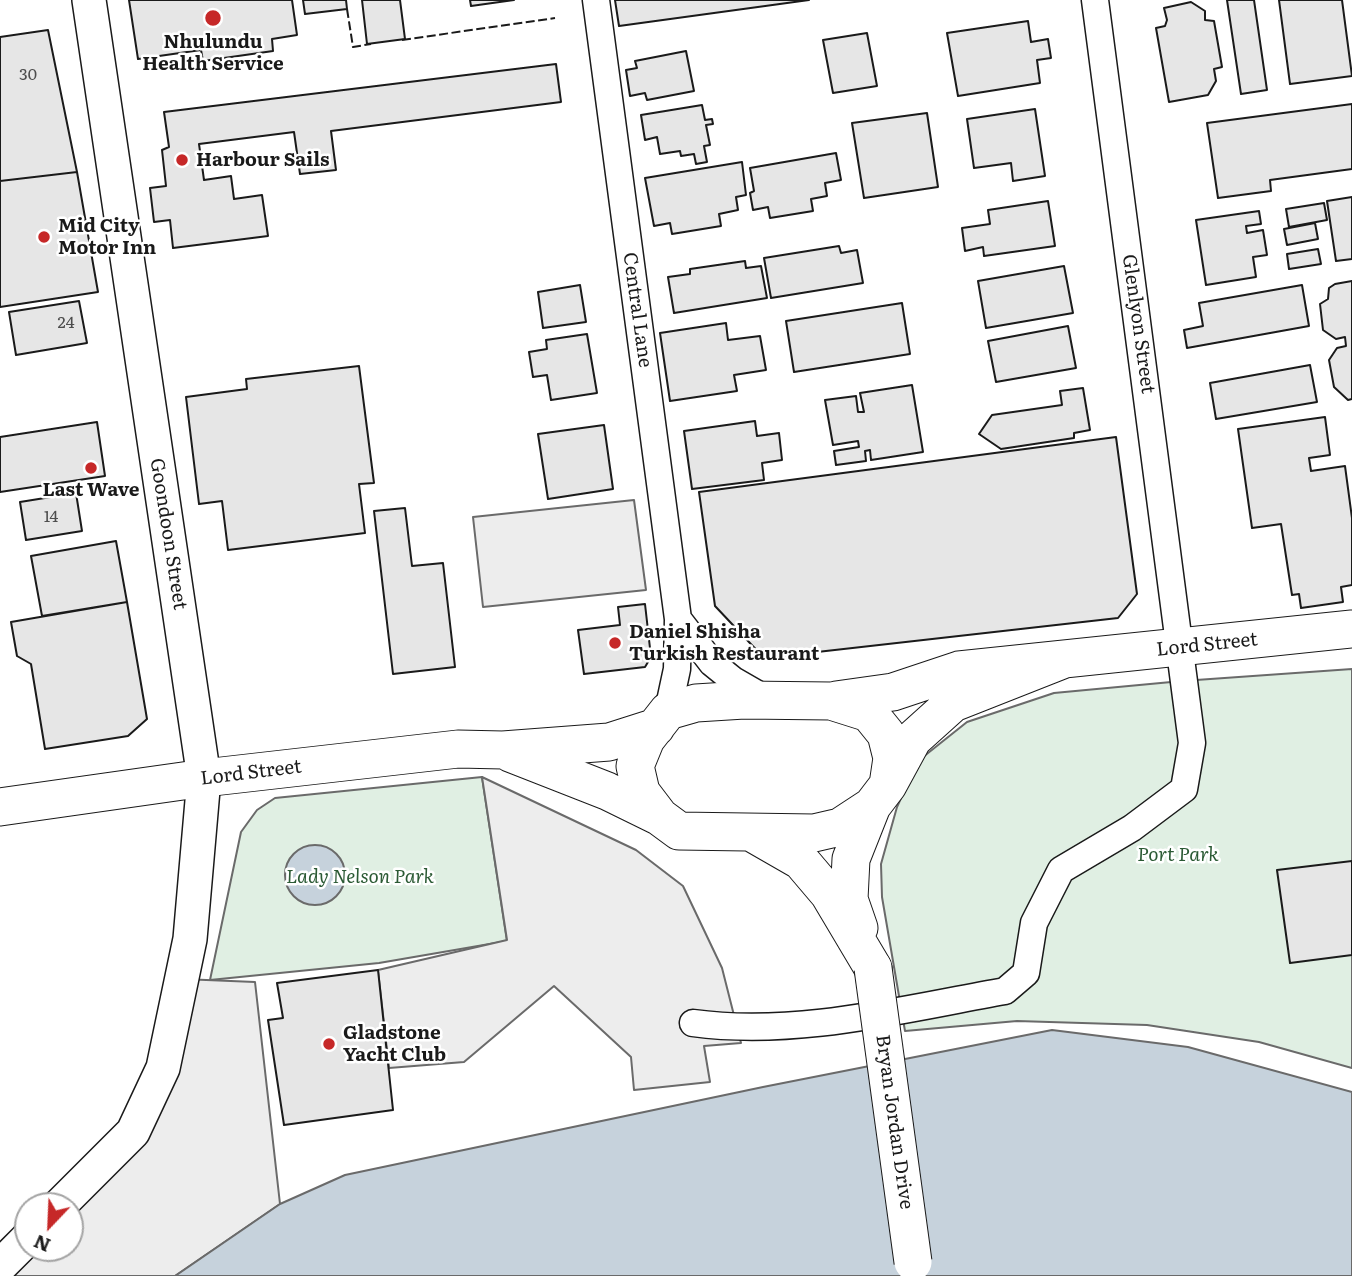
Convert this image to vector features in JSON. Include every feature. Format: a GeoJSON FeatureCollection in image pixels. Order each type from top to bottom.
{"type":"FeatureCollection","features":[{"type":"Feature","properties":{"kind":"main road","name":"Lord Street"},"geometry":{"type":"LineString","coordinates":[[0,807],[204,778],[458,749],[503,750],[609,742],[696,703],[831,701],[893,692],[959,670],[1352,629]]}},
{"type":"Feature","properties":{"kind":"main road","name":"Lord Street"},"geometry":{"type":"LineString","coordinates":[[503,750],[607,791],[660,817],[679,831],[814,833],[840,827],[880,795],[912,739],[953,702],[1062,660]]}},
{"type":"Feature","properties":{"kind":"main road"},"geometry":{"type":"LineString","coordinates":[[831,701],[869,713],[886,734],[892,758],[880,795]]}},
{"type":"Feature","properties":{"kind":"main road"},"geometry":{"type":"LineString","coordinates":[[660,817],[641,792],[635,766],[646,740],[662,719]]}},
{"type":"Feature","properties":{"kind":"main road","name":"Bryan Jordan Drive"},"geometry":{"type":"LineString","coordinates":[[880,795],[851,859],[849,900],[873,968],[915,1276]]}},
{"type":"Feature","properties":{"kind":"main road","name":"Bryan Jordan Drive"},"geometry":{"type":"LineString","coordinates":[[751,832],[801,861],[830,894],[873,968]]}},
{"type":"Feature","properties":{"kind":"street","name":"Goondoon Street"},"geometry":{"type":"LineString","coordinates":[[74,1192],[133,1132],[163,1068],[190,939],[204,778],[89,0]]}},
{"type":"Feature","properties":{"kind":"street","name":"Central Lane"},"geometry":{"type":"LineString","coordinates":[[596,0],[678,619],[677,669],[662,719]]}},
{"type":"Feature","properties":{"kind":"street","name":"Glenlyon Street"},"geometry":{"type":"LineString","coordinates":[[693,1023],[732,1028],[804,1025],[1005,991],[1026,973],[1034,923],[1061,870],[1132,828],[1184,789],[1192,743],[1096,0]]}},
{"type":"Feature","properties":{"kind":"street"},"geometry":{"type":"LineString","coordinates":[[678,619],[712,663],[733,680],[769,700]]}},
{"type":"Feature","properties":{"kind":"street"},"geometry":{"type":"LineString","coordinates":[[0,1266],[14,1252]]}},
{"type":"Feature","properties":{"kind":"green space","name":"Port Park"},"geometry":{"type":"Polygon","coordinates":[[[1352,669],[1352,1068],[1259,1042],[1147,1025],[1017,1021],[905,1031],[882,897],[881,864],[897,807],[918,761],[967,722],[1054,693],[1352,669]]]}},
{"type":"Feature","properties":{"kind":"green space","name":"Lady Nelson Park"},"geometry":{"type":"Polygon","coordinates":[[[482,777],[507,941],[379,963],[210,980],[241,832],[257,810],[275,798],[482,777]]]}},
{"type":"Feature","properties":{"kind":"shaded area"},"geometry":{"type":"Polygon","coordinates":[[[634,500],[646,590],[483,607],[473,517],[634,500]]]}},
{"type":"Feature","properties":{"kind":"shaded area"},"geometry":{"type":"Polygon","coordinates":[[[482,777],[636,850],[683,886],[722,968],[741,1043],[704,1046],[710,1082],[634,1090],[631,1057],[554,986],[464,1062],[389,1068],[378,970],[507,940],[482,777]]]}},
{"type":"Feature","properties":{"kind":"shaded area"},"geometry":{"type":"Polygon","coordinates":[[[315,845],[332,850],[340,858],[345,875],[340,892],[332,900],[315,905],[298,900],[290,892],[285,875],[290,858],[298,850],[315,845]]]}},
{"type":"Feature","properties":{"kind":"shaded area"},"geometry":{"type":"Polygon","coordinates":[[[182,979],[255,982],[280,1204],[175,1276],[4,1276],[16,1262],[84,1262],[82,1192],[133,1132],[182,979]]]}},
{"type":"Feature","properties":{"kind":"shaded area"},"geometry":{"type":"Polygon","coordinates":[[[1052,1030],[1188,1047],[1352,1092],[1352,1276],[175,1276],[280,1204],[345,1175],[763,1087],[1052,1030]]]}},
{"type":"Feature","properties":{"kind":"building","name":"Nhulundu Health Service"},"geometry":{"type":"Polygon","coordinates":[[[129,0],[292,0],[297,35],[272,39],[273,51],[203,61],[201,50],[138,59],[129,0]]]}},
{"type":"Feature","properties":{"kind":"building"},"geometry":{"type":"Polygon","coordinates":[[[303,0],[346,0],[347,9],[305,14],[303,0]]]}},
{"type":"Feature","properties":{"kind":"building"},"geometry":{"type":"Polygon","coordinates":[[[362,0],[400,0],[405,39],[367,44],[362,0]]]}},
{"type":"Feature","properties":{"kind":"building"},"geometry":{"type":"Polygon","coordinates":[[[470,0],[514,0],[471,6],[470,0]]]}},
{"type":"Feature","properties":{"kind":"building"},"geometry":{"type":"Polygon","coordinates":[[[615,0],[809,0],[619,26],[615,0]]]}},
{"type":"Feature","properties":{"kind":"building"},"geometry":{"type":"Polygon","coordinates":[[[1227,0],[1254,0],[1267,90],[1241,94],[1227,0]]]}},
{"type":"Feature","properties":{"kind":"building"},"geometry":{"type":"Polygon","coordinates":[[[1279,0],[1342,0],[1352,76],[1290,84],[1279,0]]]}},
{"type":"Feature","properties":{"kind":"building"},"geometry":{"type":"Polygon","coordinates":[[[1191,2],[1205,11],[1205,20],[1214,21],[1222,67],[1214,69],[1216,81],[1208,95],[1169,102],[1156,28],[1165,26],[1167,20],[1164,8],[1191,2]]]}},
{"type":"Feature","properties":{"kind":"building"},"geometry":{"type":"Polygon","coordinates":[[[1028,21],[1031,42],[1048,39],[1051,58],[1037,60],[1040,83],[958,96],[947,33],[1028,21]]]}},
{"type":"Feature","properties":{"kind":"building"},"geometry":{"type":"Polygon","coordinates":[[[48,30],[77,172],[0,181],[0,37],[48,30]]]}},
{"type":"Feature","properties":{"kind":"building"},"geometry":{"type":"Polygon","coordinates":[[[867,33],[877,86],[833,93],[823,40],[867,33]]]}},
{"type":"Feature","properties":{"kind":"building"},"geometry":{"type":"Polygon","coordinates":[[[686,51],[694,91],[647,100],[645,93],[630,96],[626,70],[637,68],[635,61],[686,51]]]}},
{"type":"Feature","properties":{"kind":"building","name":"Harbour Sails"},"geometry":{"type":"Polygon","coordinates":[[[556,64],[561,102],[331,131],[336,170],[300,174],[294,132],[199,144],[204,180],[231,176],[234,199],[262,195],[268,236],[173,248],[170,220],[154,222],[150,188],[166,186],[162,150],[169,147],[164,112],[556,64]]]}},
{"type":"Feature","properties":{"kind":"building"},"geometry":{"type":"Polygon","coordinates":[[[1352,104],[1352,169],[1270,180],[1271,191],[1218,198],[1207,123],[1352,104]]]}},
{"type":"Feature","properties":{"kind":"building"},"geometry":{"type":"Polygon","coordinates":[[[702,105],[705,120],[712,119],[713,124],[706,125],[710,145],[704,146],[707,162],[696,164],[694,154],[681,156],[680,151],[660,154],[657,137],[645,140],[641,115],[702,105]]]}},
{"type":"Feature","properties":{"kind":"building"},"geometry":{"type":"Polygon","coordinates":[[[1035,109],[1045,176],[1013,181],[1011,163],[974,168],[967,119],[1035,109]]]}},
{"type":"Feature","properties":{"kind":"building"},"geometry":{"type":"Polygon","coordinates":[[[927,113],[938,187],[864,198],[852,123],[927,113]]]}},
{"type":"Feature","properties":{"kind":"building"},"geometry":{"type":"Polygon","coordinates":[[[836,153],[841,180],[825,183],[827,196],[811,199],[813,211],[770,218],[768,207],[753,210],[750,193],[754,191],[750,168],[836,153]]]}},
{"type":"Feature","properties":{"kind":"building"},"geometry":{"type":"Polygon","coordinates":[[[742,162],[746,195],[736,197],[738,210],[719,214],[721,226],[672,234],[670,223],[654,226],[645,178],[742,162]]]}},
{"type":"Feature","properties":{"kind":"building","name":"Mid City Motor Inn"},"geometry":{"type":"Polygon","coordinates":[[[77,172],[98,292],[0,307],[0,181],[77,172]]]}},
{"type":"Feature","properties":{"kind":"building"},"geometry":{"type":"Polygon","coordinates":[[[1352,197],[1352,259],[1336,261],[1327,201],[1352,197]]]}},
{"type":"Feature","properties":{"kind":"building"},"geometry":{"type":"Polygon","coordinates":[[[1048,201],[1055,246],[984,256],[983,247],[965,251],[962,228],[990,224],[988,210],[1048,201]]]}},
{"type":"Feature","properties":{"kind":"building"},"geometry":{"type":"Polygon","coordinates":[[[1324,203],[1327,220],[1289,227],[1286,209],[1324,203]]]}},
{"type":"Feature","properties":{"kind":"building"},"geometry":{"type":"Polygon","coordinates":[[[1259,211],[1261,224],[1246,226],[1247,233],[1263,230],[1267,255],[1253,257],[1256,277],[1206,285],[1196,220],[1259,211]]]}},
{"type":"Feature","properties":{"kind":"building"},"geometry":{"type":"Polygon","coordinates":[[[1315,223],[1318,239],[1287,245],[1284,229],[1315,223]]]}},
{"type":"Feature","properties":{"kind":"building"},"geometry":{"type":"Polygon","coordinates":[[[839,246],[841,253],[857,250],[863,283],[771,298],[764,258],[839,246]]]}},
{"type":"Feature","properties":{"kind":"building"},"geometry":{"type":"Polygon","coordinates":[[[1318,249],[1321,264],[1289,269],[1287,254],[1318,249]]]}},
{"type":"Feature","properties":{"kind":"building"},"geometry":{"type":"Polygon","coordinates":[[[745,261],[746,268],[761,266],[767,298],[674,313],[668,277],[690,274],[690,269],[745,261]]]}},
{"type":"Feature","properties":{"kind":"building"},"geometry":{"type":"Polygon","coordinates":[[[1064,266],[1073,313],[986,328],[978,281],[1064,266]]]}},
{"type":"Feature","properties":{"kind":"building"},"geometry":{"type":"Polygon","coordinates":[[[1352,281],[1352,399],[1348,400],[1334,387],[1329,360],[1337,348],[1346,346],[1345,337],[1336,339],[1323,330],[1320,304],[1328,299],[1329,288],[1352,281]]]}},
{"type":"Feature","properties":{"kind":"building"},"geometry":{"type":"Polygon","coordinates":[[[580,285],[586,322],[543,328],[538,292],[580,285]]]}},
{"type":"Feature","properties":{"kind":"building"},"geometry":{"type":"Polygon","coordinates":[[[1302,285],[1309,326],[1187,348],[1184,330],[1203,326],[1199,303],[1302,285]]]}},
{"type":"Feature","properties":{"kind":"building"},"geometry":{"type":"Polygon","coordinates":[[[79,301],[87,343],[16,355],[9,312],[79,301]]]}},
{"type":"Feature","properties":{"kind":"building"},"geometry":{"type":"Polygon","coordinates":[[[902,303],[910,354],[794,372],[786,321],[902,303]]]}},
{"type":"Feature","properties":{"kind":"building"},"geometry":{"type":"Polygon","coordinates":[[[726,323],[728,340],[760,336],[766,370],[734,375],[737,391],[670,401],[660,333],[726,323]]]}},
{"type":"Feature","properties":{"kind":"building"},"geometry":{"type":"Polygon","coordinates":[[[1068,326],[1076,368],[996,382],[988,341],[1068,326]]]}},
{"type":"Feature","properties":{"kind":"building"},"geometry":{"type":"Polygon","coordinates":[[[587,334],[597,393],[551,400],[547,375],[533,377],[529,352],[547,349],[546,340],[587,334]]]}},
{"type":"Feature","properties":{"kind":"building"},"geometry":{"type":"Polygon","coordinates":[[[1310,365],[1317,402],[1216,419],[1210,383],[1310,365]]]}},
{"type":"Feature","properties":{"kind":"building"},"geometry":{"type":"Polygon","coordinates":[[[359,366],[374,483],[359,484],[365,533],[228,550],[222,501],[199,504],[186,397],[247,389],[246,379],[359,366]]]}},
{"type":"Feature","properties":{"kind":"building"},"geometry":{"type":"Polygon","coordinates":[[[912,385],[923,452],[871,460],[870,450],[865,451],[866,461],[836,465],[834,451],[859,447],[858,441],[833,445],[825,400],[856,396],[858,412],[864,412],[860,393],[912,385]]]}},
{"type":"Feature","properties":{"kind":"building"},"geometry":{"type":"Polygon","coordinates":[[[1083,388],[1090,430],[1074,433],[1074,438],[1001,449],[979,434],[992,415],[1062,405],[1060,391],[1083,388]]]}},
{"type":"Feature","properties":{"kind":"building"},"geometry":{"type":"Polygon","coordinates":[[[1325,417],[1330,455],[1309,458],[1311,471],[1345,466],[1352,518],[1352,585],[1341,587],[1343,602],[1301,608],[1299,594],[1292,595],[1281,524],[1252,528],[1238,429],[1325,417]]]}},
{"type":"Feature","properties":{"kind":"building"},"geometry":{"type":"Polygon","coordinates":[[[755,421],[757,436],[779,433],[782,460],[762,463],[764,480],[692,489],[684,431],[755,421]]]}},
{"type":"Feature","properties":{"kind":"building"},"geometry":{"type":"Polygon","coordinates":[[[97,422],[105,476],[0,492],[0,437],[97,422]]]}},
{"type":"Feature","properties":{"kind":"building"},"geometry":{"type":"Polygon","coordinates":[[[604,425],[613,489],[548,499],[538,434],[604,425]]]}},
{"type":"Feature","properties":{"kind":"building"},"geometry":{"type":"Polygon","coordinates":[[[1116,437],[1137,594],[1118,618],[764,658],[715,606],[699,492],[1116,437]]]}},
{"type":"Feature","properties":{"kind":"building"},"geometry":{"type":"Polygon","coordinates":[[[76,493],[82,531],[26,540],[20,502],[76,493]]]}},
{"type":"Feature","properties":{"kind":"building"},"geometry":{"type":"Polygon","coordinates":[[[405,508],[412,566],[443,563],[455,667],[393,674],[374,511],[405,508]]]}},
{"type":"Feature","properties":{"kind":"building"},"geometry":{"type":"Polygon","coordinates":[[[116,541],[127,602],[42,616],[31,556],[116,541]]]}},
{"type":"Feature","properties":{"kind":"building"},"geometry":{"type":"Polygon","coordinates":[[[127,602],[147,719],[128,736],[45,749],[31,664],[17,656],[11,622],[127,602]]]}},
{"type":"Feature","properties":{"kind":"building","name":"Daniel Shisha Turkish Restaurant"},"geometry":{"type":"Polygon","coordinates":[[[645,604],[651,657],[645,667],[584,674],[578,630],[620,625],[618,607],[645,604]]]}},
{"type":"Feature","properties":{"kind":"building"},"geometry":{"type":"Polygon","coordinates":[[[1352,861],[1352,955],[1290,963],[1277,870],[1352,861]]]}},
{"type":"Feature","properties":{"kind":"building","name":"Gladstone Yacht Club"},"geometry":{"type":"Polygon","coordinates":[[[378,970],[393,1110],[284,1125],[268,1020],[283,1018],[277,983],[378,970]]]}},
{"type":"Feature","properties":{"kind":"fence"},"geometry":{"type":"LineString","coordinates":[[347,9],[353,47],[371,44]]}},
{"type":"Feature","properties":{"kind":"fence"},"geometry":{"type":"LineString","coordinates":[[402,40],[555,18]]}},
{"type":"Feature","properties":{"kind":"place","name":"Nhulundu Health Service"},"geometry":{"type":"Point","coordinates":[213,18]}},
{"type":"Feature","properties":{"kind":"place","name":"Harbour Sails"},"geometry":{"type":"Point","coordinates":[182,160]}},
{"type":"Feature","properties":{"kind":"place","name":"Mid City Motor Inn"},"geometry":{"type":"Point","coordinates":[44,237]}},
{"type":"Feature","properties":{"kind":"place","name":"Last Wave"},"geometry":{"type":"Point","coordinates":[91,468]}},
{"type":"Feature","properties":{"kind":"place","name":"Daniel Shisha Turkish Restaurant"},"geometry":{"type":"Point","coordinates":[615,643]}},
{"type":"Feature","properties":{"kind":"place","name":"Gladstone Yacht Club"},"geometry":{"type":"Point","coordinates":[329,1044]}}]}
